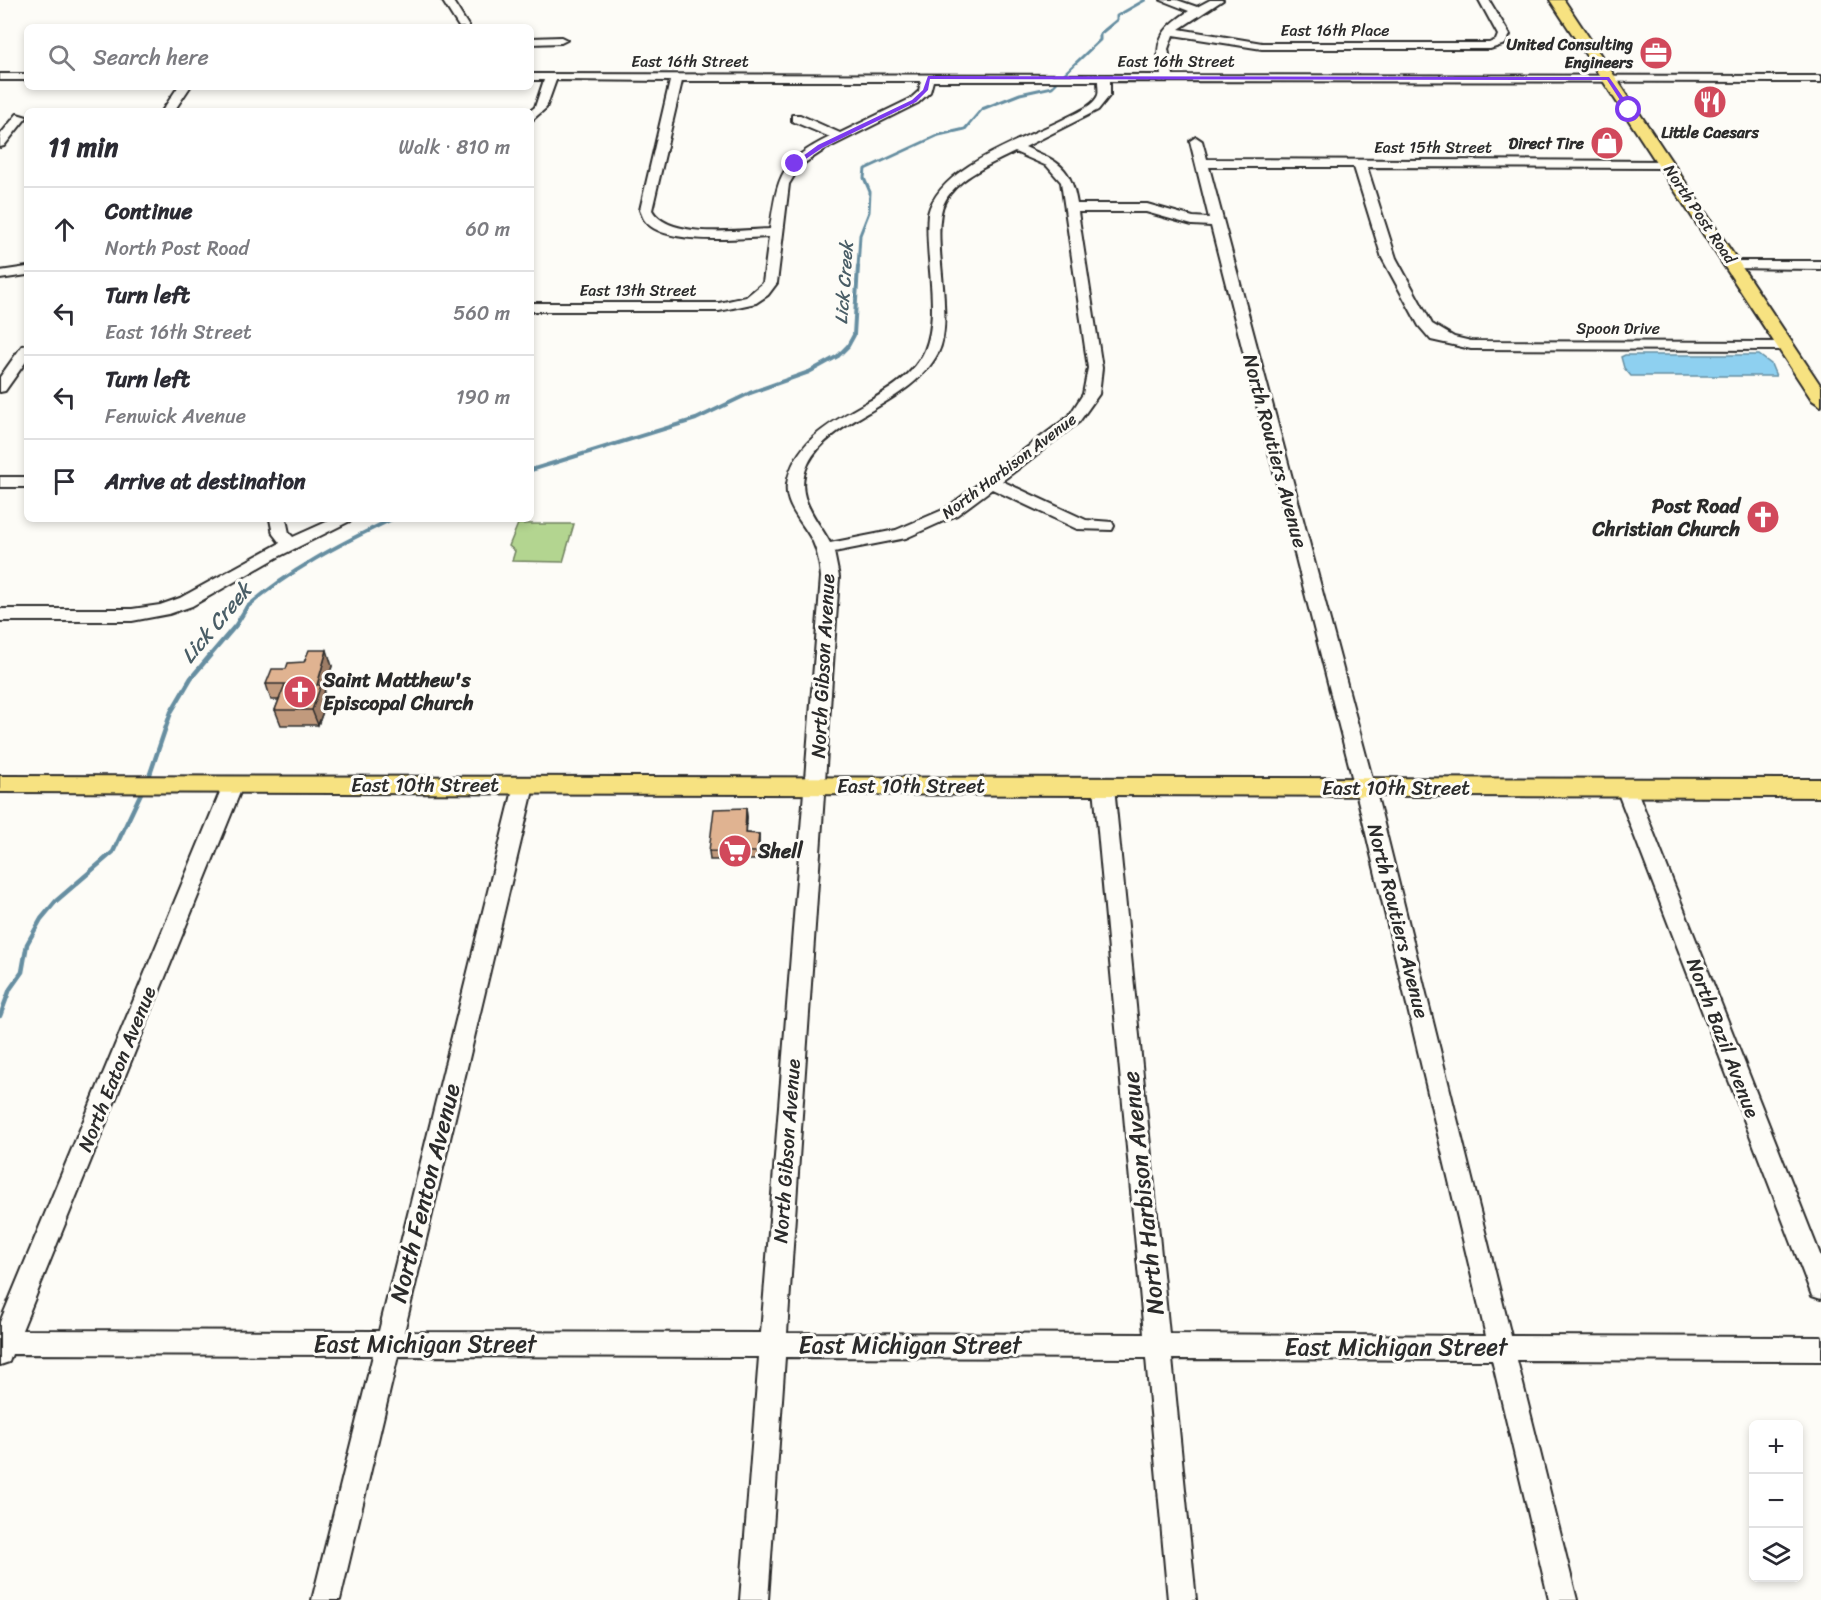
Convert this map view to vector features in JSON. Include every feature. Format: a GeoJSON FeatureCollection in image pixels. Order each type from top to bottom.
{"type":"FeatureCollection","features":[{"type":"Feature","properties":{"kind":"main road","name":"North Post Road"},"geometry":{"type":"LineString","coordinates":[[1557,0],[1821,400]]}},
{"type":"Feature","properties":{"kind":"main road","name":"East 10th Street"},"geometry":{"type":"LineString","coordinates":[[0,784],[1821,788]]}},
{"type":"Feature","properties":{"kind":"street"},"geometry":{"type":"LineString","coordinates":[[462,24],[448,1],[464,0]]}},
{"type":"Feature","properties":{"kind":"street"},"geometry":{"type":"LineString","coordinates":[[1166,0],[1200,11]]}},
{"type":"Feature","properties":{"kind":"street"},"geometry":{"type":"LineString","coordinates":[[1168,78],[1162,48],[1171,30],[1218,0]]}},
{"type":"Feature","properties":{"kind":"street","name":"East 16th Place"},"geometry":{"type":"LineString","coordinates":[[1171,30],[1262,46],[1481,46],[1501,42],[1504,35],[1484,0]]}},
{"type":"Feature","properties":{"kind":"street"},"geometry":{"type":"LineString","coordinates":[[534,41],[561,40]]}},
{"type":"Feature","properties":{"kind":"street"},"geometry":{"type":"LineString","coordinates":[[0,77],[24,77]]}},
{"type":"Feature","properties":{"kind":"street","name":"East 16th Street"},"geometry":{"type":"LineString","coordinates":[[534,77],[1821,80]]}},
{"type":"Feature","properties":{"kind":"street"},"geometry":{"type":"LineString","coordinates":[[534,114],[541,106],[551,77]]}},
{"type":"Feature","properties":{"kind":"street"},"geometry":{"type":"LineString","coordinates":[[677,77],[646,210],[648,218],[659,227],[676,232],[777,233],[783,184],[789,171],[810,152],[914,101],[925,90],[928,78]]}},
{"type":"Feature","properties":{"kind":"street","name":"North Gibson Avenue"},"geometry":{"type":"LineString","coordinates":[[754,1600],[830,581],[824,549],[797,502],[795,480],[801,462],[820,441],[907,382],[928,358],[936,333],[935,213],[939,200],[955,181],[1094,107],[1105,92],[1104,78]]}},
{"type":"Feature","properties":{"kind":"street"},"geometry":{"type":"LineString","coordinates":[[170,108],[182,90]]}},
{"type":"Feature","properties":{"kind":"street"},"geometry":{"type":"LineString","coordinates":[[0,117],[24,117]]}},
{"type":"Feature","properties":{"kind":"street"},"geometry":{"type":"LineString","coordinates":[[0,143],[24,117]]}},
{"type":"Feature","properties":{"kind":"street"},"geometry":{"type":"LineString","coordinates":[[796,118],[840,137]]}},
{"type":"Feature","properties":{"kind":"street","name":"North Routiers Avenue"},"geometry":{"type":"LineString","coordinates":[[1196,141],[1364,788],[1563,1600]]}},
{"type":"Feature","properties":{"kind":"street","name":"North Harbison Avenue"},"geometry":{"type":"LineString","coordinates":[[824,549],[879,539],[919,528],[951,512],[1074,419],[1086,404],[1094,386],[1095,368],[1067,181],[1060,170],[1044,158],[1017,148]]}},
{"type":"Feature","properties":{"kind":"street","name":"East 15th Street"},"geometry":{"type":"LineString","coordinates":[[1201,163],[1665,164]]}},
{"type":"Feature","properties":{"kind":"street","name":"Spoon Drive"},"geometry":{"type":"LineString","coordinates":[[1359,163],[1387,252],[1432,332],[1439,339],[1471,345],[1787,346]]}},
{"type":"Feature","properties":{"kind":"street"},"geometry":{"type":"LineString","coordinates":[[1072,208],[1147,208],[1192,221],[1216,222]]}},
{"type":"Feature","properties":{"kind":"street","name":"East 13th Street"},"geometry":{"type":"LineString","coordinates":[[534,307],[712,308],[744,302],[763,292],[770,283],[777,233]]}},
{"type":"Feature","properties":{"kind":"street"},"geometry":{"type":"LineString","coordinates":[[1734,265],[1821,265]]}},
{"type":"Feature","properties":{"kind":"street"},"geometry":{"type":"LineString","coordinates":[[0,275],[24,271]]}},
{"type":"Feature","properties":{"kind":"street"},"geometry":{"type":"LineString","coordinates":[[0,388],[24,354]]}},
{"type":"Feature","properties":{"kind":"street"},"geometry":{"type":"LineString","coordinates":[[0,482],[24,482]]}},
{"type":"Feature","properties":{"kind":"street"},"geometry":{"type":"LineString","coordinates":[[990,483],[1083,525],[1106,526]]}},
{"type":"Feature","properties":{"kind":"street"},"geometry":{"type":"LineString","coordinates":[[278,522],[280,534],[291,544]]}},
{"type":"Feature","properties":{"kind":"street"},"geometry":{"type":"LineString","coordinates":[[0,615],[138,614],[175,606],[291,544],[339,522]]}},
{"type":"Feature","properties":{"kind":"street","name":"North Eaton Avenue"},"geometry":{"type":"LineString","coordinates":[[2,1346],[233,785]]}},
{"type":"Feature","properties":{"kind":"street","name":"North Fenton Avenue"},"geometry":{"type":"LineString","coordinates":[[326,1600],[524,786]]}},
{"type":"Feature","properties":{"kind":"street","name":"North Harbison Avenue"},"geometry":{"type":"LineString","coordinates":[[1104,787],[1182,1600]]}},
{"type":"Feature","properties":{"kind":"street","name":"North Bazil Avenue"},"geometry":{"type":"LineString","coordinates":[[1626,788],[1821,1288]]}},
{"type":"Feature","properties":{"kind":"street","name":"East Michigan Street"},"geometry":{"type":"LineString","coordinates":[[2,1346],[388,1343],[1821,1349]]}},
{"type":"Feature","properties":{"kind":"green space"},"geometry":{"type":"Polygon","coordinates":[[[518,524],[574,524],[563,562],[512,561],[515,551],[509,546],[518,524]]]}},
{"type":"Feature","properties":{"kind":"water"},"geometry":{"type":"Polygon","coordinates":[[[1625,355],[1759,355],[1771,364],[1776,376],[1631,376],[1624,368],[1621,357],[1625,355]]]}},
{"type":"Feature","properties":{"kind":"building"},"geometry":{"type":"Polygon","coordinates":[[[309,650],[327,650],[317,685],[321,685],[312,710],[275,710],[285,684],[266,684],[272,669],[286,669],[288,663],[304,662],[309,650]]]}},
{"type":"Feature","properties":{"kind":"building"},"geometry":{"type":"Polygon","coordinates":[[[746,808],[745,833],[759,834],[757,852],[709,851],[714,809],[746,808]]]}},
{"type":"Feature","properties":{"kind":"waterway","name":"Lick Creek"},"geometry":{"type":"LineString","coordinates":[[1062,76],[1100,40],[1100,34],[1117,20],[1117,16],[1145,0]]}},
{"type":"Feature","properties":{"kind":"waterway","name":"Lick Creek"},"geometry":{"type":"LineString","coordinates":[[858,268],[860,235],[869,212],[870,192],[864,178],[865,169],[939,135],[965,129],[982,109],[1020,94],[1052,87],[1059,80]]}},
{"type":"Feature","properties":{"kind":"waterway","name":"Lick Creek"},"geometry":{"type":"LineString","coordinates":[[534,469],[696,419],[750,393],[809,372],[838,356],[848,346],[854,335],[858,266]]}},
{"type":"Feature","properties":{"kind":"waterway","name":"Lick Creek"},"geometry":{"type":"LineString","coordinates":[[247,607],[297,570],[386,522]]}},
{"type":"Feature","properties":{"kind":"waterway","name":"Lick Creek"},"geometry":{"type":"LineString","coordinates":[[149,777],[171,712],[191,678],[236,625],[247,607]]}},
{"type":"Feature","properties":{"kind":"waterway","name":"Lick Creek"},"geometry":{"type":"LineString","coordinates":[[0,1016],[10,989],[22,972],[27,944],[41,919],[56,901],[113,852],[141,793]]}},
{"type":"Feature","properties":{"kind":"place","name":"United Consulting Engineers"},"geometry":{"type":"Point","coordinates":[1656,53]}},
{"type":"Feature","properties":{"kind":"place","name":"Little Caesars"},"geometry":{"type":"Point","coordinates":[1710,102]}},
{"type":"Feature","properties":{"kind":"place","name":"Direct Tire"},"geometry":{"type":"Point","coordinates":[1607,143]}},
{"type":"Feature","properties":{"kind":"place","name":"Post Road Christian Church"},"geometry":{"type":"Point","coordinates":[1763,517]}},
{"type":"Feature","properties":{"kind":"place","name":"Saint Matthew's Episcopal Church"},"geometry":{"type":"Point","coordinates":[300,692]}},
{"type":"Feature","properties":{"kind":"place","name":"Shell"},"geometry":{"type":"Point","coordinates":[735,851]}},
{"type":"Feature","properties":{"kind":"route"},"geometry":{"type":"LineString","coordinates":[[795,164],[820,147],[921,97],[928,78],[1609,78],[1629,110]]}}]}
